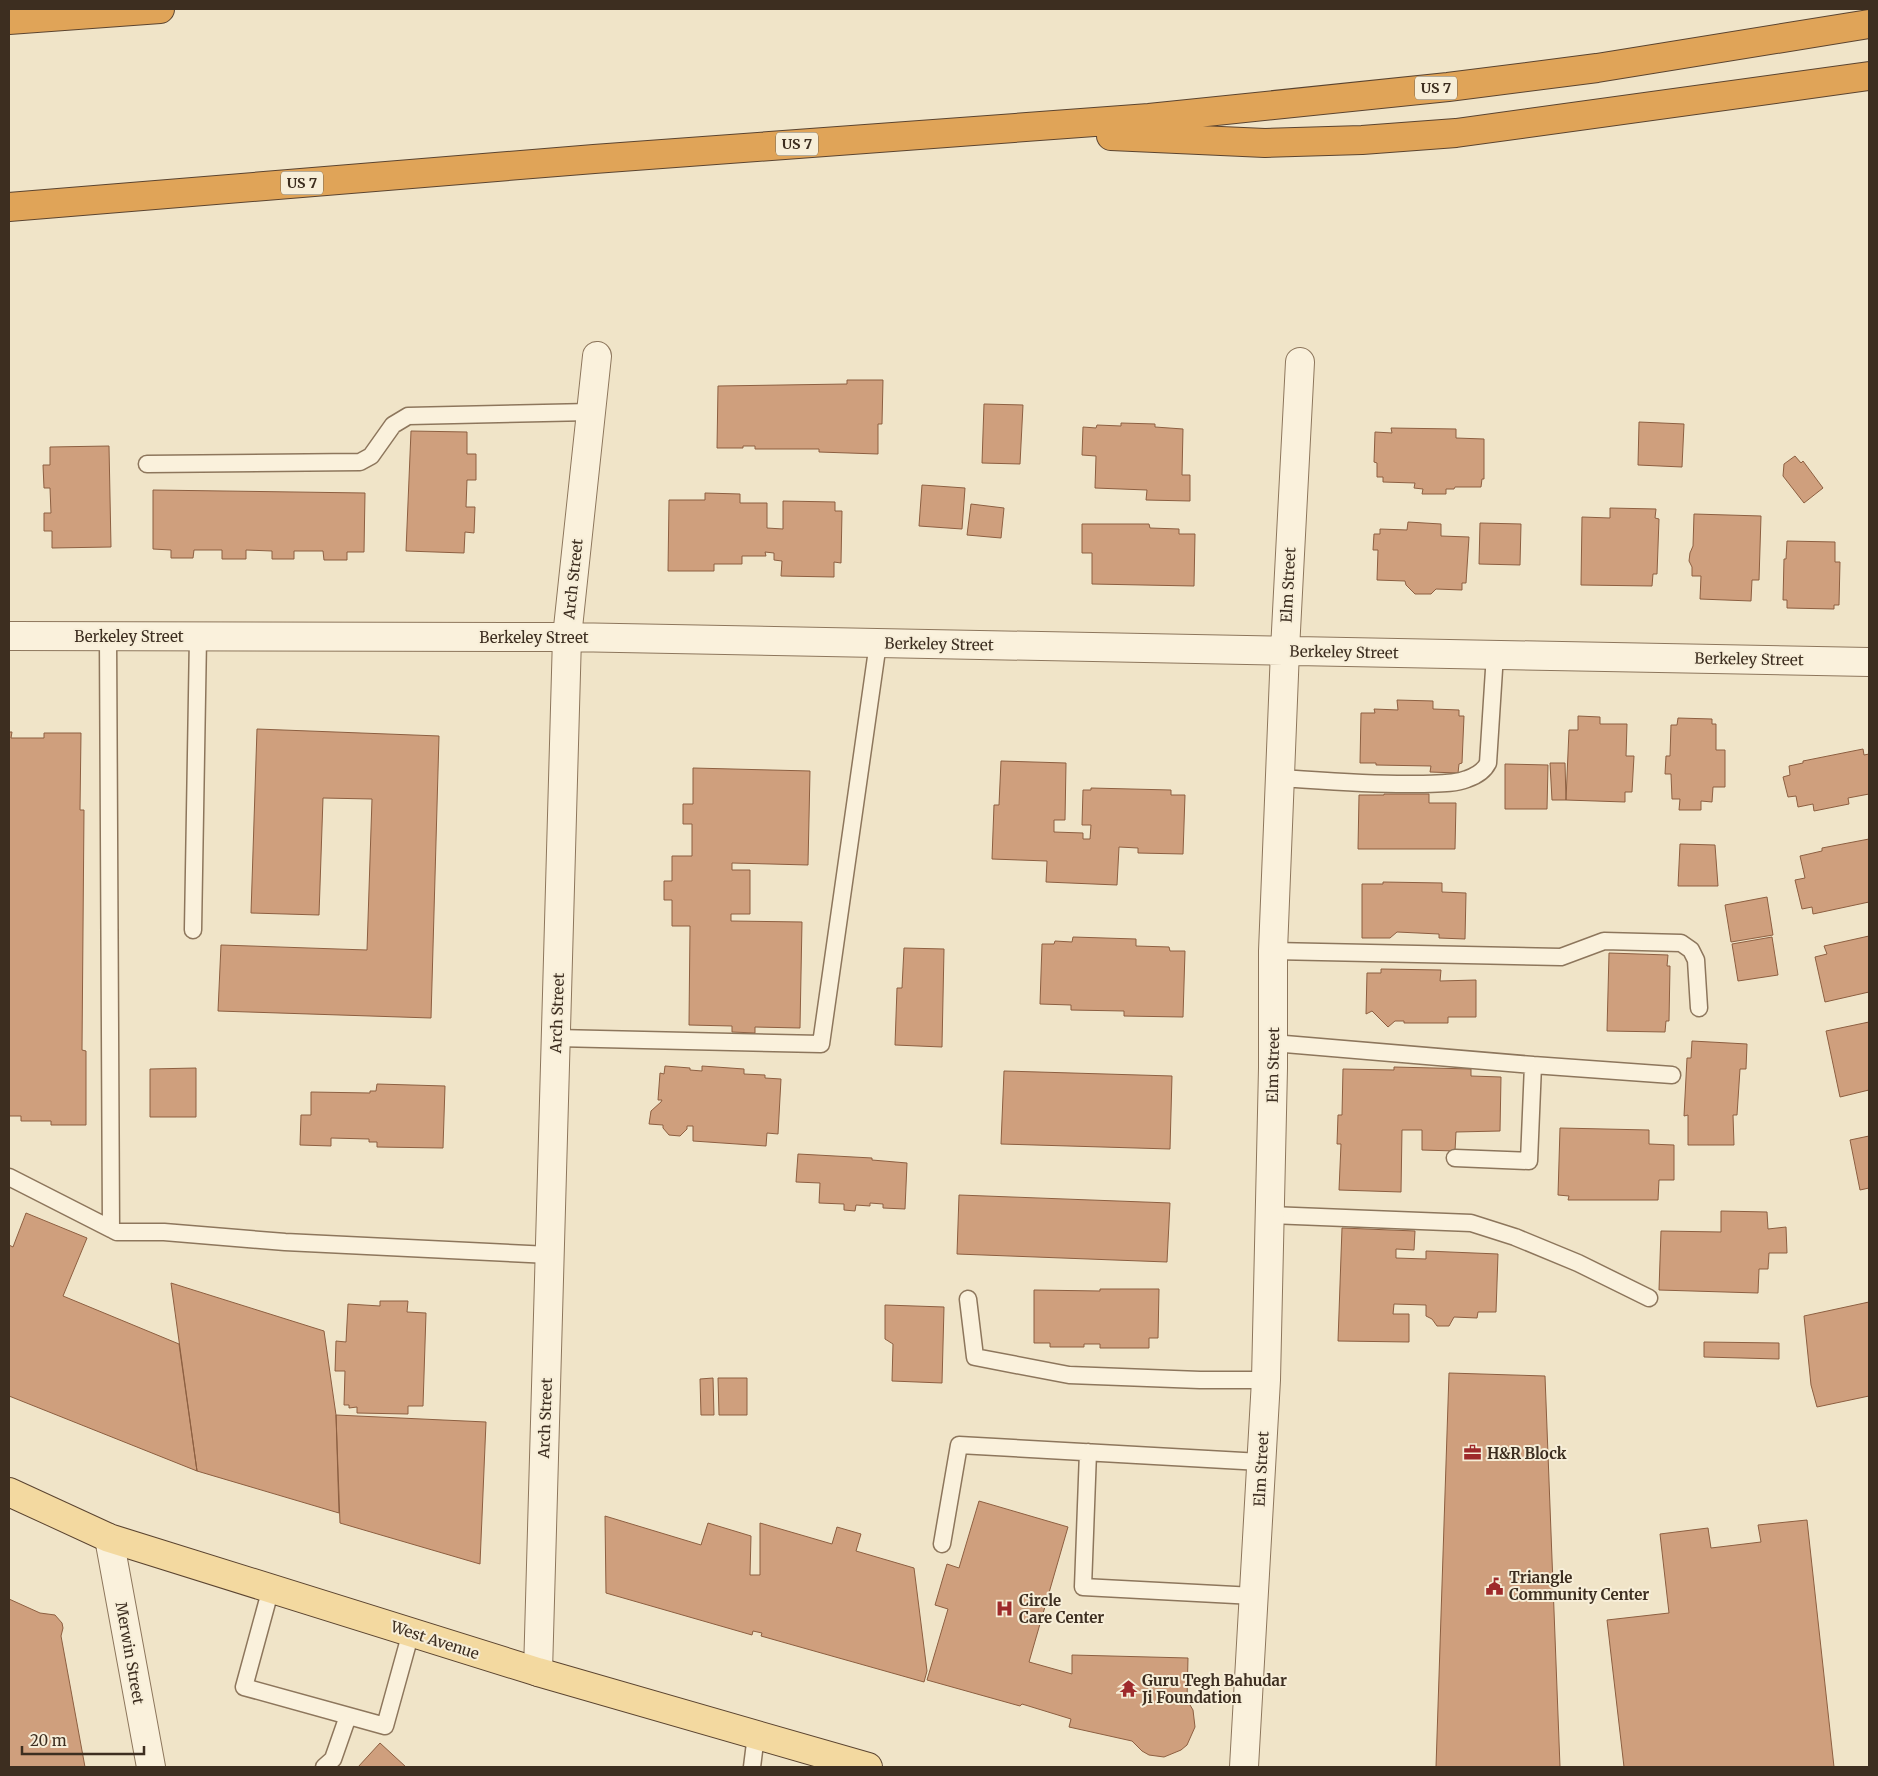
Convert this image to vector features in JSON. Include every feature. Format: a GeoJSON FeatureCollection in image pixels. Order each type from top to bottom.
{"type":"FeatureCollection","features":[{"type":"Feature","properties":{"kind":"highway"},"geometry":{"type":"LineString","coordinates":[[9,20],[160,9]]}},
{"type":"Feature","properties":{"kind":"highway","name":"US 7"},"geometry":{"type":"LineString","coordinates":[[9,207],[594,159],[1149,118],[1448,87],[1597,68],[1869,24]]}},
{"type":"Feature","properties":{"kind":"highway"},"geometry":{"type":"LineString","coordinates":[[1000,130],[1265,143],[1362,140],[1456,132],[1869,76]]}},
{"type":"Feature","properties":{"kind":"main road","name":"West Avenue"},"geometry":{"type":"LineString","coordinates":[[9,1492],[109,1538],[538,1672],[868,1767]]}},
{"type":"Feature","properties":{"kind":"street","name":"Arch Street"},"geometry":{"type":"LineString","coordinates":[[538,1672],[567,637],[596,356]]}},
{"type":"Feature","properties":{"kind":"street","name":"Elm Street"},"geometry":{"type":"LineString","coordinates":[[1244,1767],[1266,1380],[1273,1043],[1273,951],[1284,650],[1300,362]]}},
{"type":"Feature","properties":{"kind":"street","name":"Berkeley Street"},"geometry":{"type":"LineString","coordinates":[[9,636],[567,637],[1869,662]]}},
{"type":"Feature","properties":{"kind":"street","name":"Merwin Street"},"geometry":{"type":"LineString","coordinates":[[109,1538],[151,1767]]}},
{"type":"Feature","properties":{"kind":"lane"},"geometry":{"type":"LineString","coordinates":[[147,464],[360,462],[371,456],[393,425],[408,416],[590,412]]}},
{"type":"Feature","properties":{"kind":"lane"},"geometry":{"type":"LineString","coordinates":[[108,636],[111,1229]]}},
{"type":"Feature","properties":{"kind":"lane"},"geometry":{"type":"LineString","coordinates":[[193,930],[198,637]]}},
{"type":"Feature","properties":{"kind":"lane"},"geometry":{"type":"LineString","coordinates":[[556,1038],[821,1044],[878,643]]}},
{"type":"Feature","properties":{"kind":"lane"},"geometry":{"type":"LineString","coordinates":[[1280,778],[1379,785],[1444,783],[1466,780],[1476,775],[1485,769],[1488,763],[1495,654]]}},
{"type":"Feature","properties":{"kind":"lane"},"geometry":{"type":"LineString","coordinates":[[1273,951],[1560,957],[1604,941],[1681,943],[1691,950],[1696,960],[1699,1008]]}},
{"type":"Feature","properties":{"kind":"lane"},"geometry":{"type":"LineString","coordinates":[[1273,1043],[1533,1065],[1672,1074]]}},
{"type":"Feature","properties":{"kind":"lane"},"geometry":{"type":"LineString","coordinates":[[1455,1158],[1529,1161],[1533,1065]]}},
{"type":"Feature","properties":{"kind":"lane"},"geometry":{"type":"LineString","coordinates":[[9,1177],[118,1232],[164,1232],[285,1242],[550,1255]]}},
{"type":"Feature","properties":{"kind":"lane"},"geometry":{"type":"LineString","coordinates":[[1270,1214],[1471,1223],[1515,1237],[1578,1264],[1649,1298]]}},
{"type":"Feature","properties":{"kind":"lane"},"geometry":{"type":"LineString","coordinates":[[968,1299],[975,1356],[1069,1375],[1200,1380],[1266,1380]]}},
{"type":"Feature","properties":{"kind":"lane"},"geometry":{"type":"LineString","coordinates":[[942,1544],[959,1445],[1261,1462]]}},
{"type":"Feature","properties":{"kind":"lane"},"geometry":{"type":"LineString","coordinates":[[1088,1452],[1083,1587],[1254,1596]]}},
{"type":"Feature","properties":{"kind":"lane"},"geometry":{"type":"LineString","coordinates":[[271,1588],[244,1687],[385,1726],[411,1632]]}},
{"type":"Feature","properties":{"kind":"lane"},"geometry":{"type":"LineString","coordinates":[[324,1767],[333,1759],[348,1716]]}},
{"type":"Feature","properties":{"kind":"lane"},"geometry":{"type":"LineString","coordinates":[[752,1767],[756,1735]]}},
{"type":"Feature","properties":{"kind":"building"},"geometry":{"type":"Polygon","coordinates":[[[847,380],[883,380],[882,424],[878,424],[878,454],[819,452],[819,449],[755,449],[755,446],[717,448],[718,386],[847,384],[847,380]]]}},
{"type":"Feature","properties":{"kind":"building"},"geometry":{"type":"Polygon","coordinates":[[[984,404],[1023,405],[1020,464],[982,463],[984,404]]]}},
{"type":"Feature","properties":{"kind":"building"},"geometry":{"type":"Polygon","coordinates":[[[1639,422],[1684,424],[1682,467],[1638,465],[1639,422]]]}},
{"type":"Feature","properties":{"kind":"building"},"geometry":{"type":"Polygon","coordinates":[[[1121,423],[1155,424],[1155,427],[1183,429],[1182,475],[1190,475],[1190,501],[1146,500],[1147,490],[1095,488],[1096,456],[1082,455],[1083,427],[1096,428],[1097,425],[1121,426],[1121,423]]]}},
{"type":"Feature","properties":{"kind":"building"},"geometry":{"type":"Polygon","coordinates":[[[1391,428],[1456,429],[1456,438],[1484,439],[1484,479],[1482,479],[1481,487],[1455,487],[1454,489],[1446,489],[1446,494],[1422,494],[1423,489],[1414,488],[1415,483],[1383,482],[1383,477],[1377,477],[1377,463],[1374,462],[1375,432],[1392,433],[1391,428]]]}},
{"type":"Feature","properties":{"kind":"building"},"geometry":{"type":"Polygon","coordinates":[[[411,431],[467,432],[467,454],[476,454],[476,480],[467,480],[466,507],[475,507],[474,533],[465,532],[464,553],[406,551],[411,431]]]}},
{"type":"Feature","properties":{"kind":"building"},"geometry":{"type":"Polygon","coordinates":[[[109,446],[111,547],[52,548],[52,531],[44,531],[44,513],[51,513],[50,488],[44,488],[43,465],[50,465],[50,447],[109,446]]]}},
{"type":"Feature","properties":{"kind":"building"},"geometry":{"type":"Polygon","coordinates":[[[1795,456],[1801,463],[1803,461],[1823,488],[1804,503],[1783,476],[1784,464],[1795,456]]]}},
{"type":"Feature","properties":{"kind":"building"},"geometry":{"type":"Polygon","coordinates":[[[922,485],[965,488],[962,529],[919,526],[922,485]]]}},
{"type":"Feature","properties":{"kind":"building"},"geometry":{"type":"Polygon","coordinates":[[[153,490],[365,493],[364,552],[347,552],[347,560],[324,560],[323,551],[294,551],[294,559],[272,559],[272,551],[246,550],[246,559],[222,559],[222,550],[194,550],[193,558],[171,558],[171,550],[153,549],[153,490]]]}},
{"type":"Feature","properties":{"kind":"building"},"geometry":{"type":"Polygon","coordinates":[[[705,493],[740,494],[740,503],[767,503],[767,528],[783,529],[783,501],[835,502],[835,511],[842,511],[841,563],[834,562],[834,577],[781,576],[782,561],[774,560],[774,553],[765,552],[766,556],[742,556],[742,564],[714,564],[714,571],[668,571],[669,500],[705,500],[705,493]]]}},
{"type":"Feature","properties":{"kind":"building"},"geometry":{"type":"Polygon","coordinates":[[[971,504],[1004,508],[1001,538],[967,535],[971,504]]]}},
{"type":"Feature","properties":{"kind":"building"},"geometry":{"type":"Polygon","coordinates":[[[1610,508],[1656,509],[1655,518],[1659,519],[1657,574],[1653,574],[1652,586],[1581,585],[1582,517],[1610,518],[1610,508]]]}},
{"type":"Feature","properties":{"kind":"building"},"geometry":{"type":"Polygon","coordinates":[[[1694,514],[1761,516],[1759,580],[1752,580],[1751,601],[1700,599],[1701,576],[1692,576],[1692,567],[1689,561],[1693,546],[1694,514]]]}},
{"type":"Feature","properties":{"kind":"building"},"geometry":{"type":"Polygon","coordinates":[[[1408,522],[1441,524],[1441,536],[1469,537],[1466,583],[1462,583],[1462,590],[1436,589],[1431,594],[1415,594],[1406,585],[1405,581],[1377,580],[1378,550],[1373,550],[1374,534],[1380,534],[1380,529],[1407,530],[1408,522]]]}},
{"type":"Feature","properties":{"kind":"building"},"geometry":{"type":"Polygon","coordinates":[[[1480,523],[1521,524],[1520,565],[1479,564],[1480,523]]]}},
{"type":"Feature","properties":{"kind":"building"},"geometry":{"type":"Polygon","coordinates":[[[1082,524],[1149,524],[1150,528],[1179,529],[1179,534],[1195,534],[1194,586],[1092,584],[1092,553],[1082,553],[1082,524]]]}},
{"type":"Feature","properties":{"kind":"building"},"geometry":{"type":"Polygon","coordinates":[[[1787,541],[1835,542],[1835,562],[1840,562],[1839,605],[1834,605],[1834,609],[1787,608],[1787,600],[1783,600],[1784,559],[1786,559],[1787,541]]]}},
{"type":"Feature","properties":{"kind":"building"},"geometry":{"type":"Polygon","coordinates":[[[1397,700],[1433,701],[1433,709],[1459,710],[1459,716],[1464,716],[1462,763],[1459,764],[1458,773],[1430,772],[1431,766],[1360,763],[1361,713],[1375,713],[1374,709],[1398,710],[1397,700]]]}},
{"type":"Feature","properties":{"kind":"building"},"geometry":{"type":"Polygon","coordinates":[[[1578,716],[1600,717],[1600,724],[1627,724],[1626,756],[1634,756],[1632,792],[1625,792],[1625,802],[1566,800],[1569,730],[1578,730],[1578,716]]]}},
{"type":"Feature","properties":{"kind":"building"},"geometry":{"type":"Polygon","coordinates":[[[1678,718],[1712,719],[1712,724],[1716,724],[1716,750],[1725,750],[1725,787],[1713,787],[1712,802],[1701,801],[1701,810],[1679,810],[1680,799],[1672,799],[1671,774],[1665,774],[1666,756],[1670,756],[1671,725],[1677,725],[1678,718]]]}},
{"type":"Feature","properties":{"kind":"building"},"geometry":{"type":"Polygon","coordinates":[[[257,729],[439,736],[431,1018],[218,1011],[221,945],[367,950],[372,799],[323,798],[319,915],[251,913],[257,729]]]}},
{"type":"Feature","properties":{"kind":"building"},"geometry":{"type":"Polygon","coordinates":[[[9,732],[12,732],[11,738],[44,738],[44,733],[81,733],[80,810],[84,810],[82,1050],[86,1051],[86,1125],[51,1125],[51,1121],[21,1121],[21,1116],[9,1116],[9,732]]]}},
{"type":"Feature","properties":{"kind":"building"},"geometry":{"type":"Polygon","coordinates":[[[1863,749],[1864,755],[1869,754],[1869,794],[1848,798],[1849,804],[1814,811],[1813,804],[1798,807],[1796,796],[1788,797],[1783,777],[1790,775],[1789,766],[1803,763],[1803,761],[1863,749]]]}},
{"type":"Feature","properties":{"kind":"building"},"geometry":{"type":"Polygon","coordinates":[[[1001,761],[1066,763],[1065,820],[1054,820],[1054,832],[1083,833],[1083,839],[1090,839],[1091,825],[1082,825],[1083,790],[1091,790],[1091,788],[1171,790],[1171,795],[1185,795],[1183,854],[1138,853],[1138,848],[1119,847],[1117,885],[1046,882],[1047,861],[992,859],[994,805],[999,805],[1001,761]]]}},
{"type":"Feature","properties":{"kind":"building"},"geometry":{"type":"Polygon","coordinates":[[[1550,763],[1565,763],[1566,800],[1552,800],[1550,763]]]}},
{"type":"Feature","properties":{"kind":"building"},"geometry":{"type":"Polygon","coordinates":[[[1505,764],[1548,765],[1547,809],[1505,809],[1505,764]]]}},
{"type":"Feature","properties":{"kind":"building"},"geometry":{"type":"Polygon","coordinates":[[[693,768],[810,771],[808,865],[732,863],[732,870],[750,870],[750,914],[731,914],[731,921],[802,922],[800,1028],[755,1027],[755,1033],[732,1032],[732,1026],[689,1025],[690,926],[672,926],[672,900],[664,900],[664,881],[672,881],[672,856],[692,856],[692,824],[683,824],[683,804],[693,804],[693,768]]]}},
{"type":"Feature","properties":{"kind":"building"},"geometry":{"type":"Polygon","coordinates":[[[1429,794],[1429,803],[1456,803],[1455,849],[1358,849],[1359,795],[1429,794]]]}},
{"type":"Feature","properties":{"kind":"building"},"geometry":{"type":"Polygon","coordinates":[[[1869,839],[1869,902],[1813,914],[1812,907],[1802,909],[1795,880],[1805,878],[1800,856],[1822,851],[1822,848],[1869,839]]]}},
{"type":"Feature","properties":{"kind":"building"},"geometry":{"type":"Polygon","coordinates":[[[1680,844],[1715,845],[1718,886],[1678,886],[1680,844]]]}},
{"type":"Feature","properties":{"kind":"building"},"geometry":{"type":"Polygon","coordinates":[[[1383,882],[1442,883],[1442,892],[1466,893],[1465,939],[1439,938],[1439,934],[1397,932],[1390,938],[1362,938],[1362,884],[1383,884],[1383,882]]]}},
{"type":"Feature","properties":{"kind":"building"},"geometry":{"type":"Polygon","coordinates":[[[1767,897],[1773,935],[1731,942],[1725,905],[1767,897]]]}},
{"type":"Feature","properties":{"kind":"building"},"geometry":{"type":"Polygon","coordinates":[[[1869,936],[1869,992],[1825,1002],[1815,957],[1827,954],[1824,946],[1869,936]]]}},
{"type":"Feature","properties":{"kind":"building"},"geometry":{"type":"Polygon","coordinates":[[[1073,937],[1136,939],[1136,946],[1169,947],[1170,951],[1185,951],[1183,1017],[1124,1016],[1124,1011],[1071,1010],[1071,1005],[1040,1004],[1042,944],[1054,944],[1055,941],[1072,942],[1073,937]]]}},
{"type":"Feature","properties":{"kind":"building"},"geometry":{"type":"Polygon","coordinates":[[[1772,937],[1778,975],[1738,981],[1732,944],[1772,937]]]}},
{"type":"Feature","properties":{"kind":"building"},"geometry":{"type":"Polygon","coordinates":[[[904,948],[944,949],[942,1047],[895,1045],[897,988],[902,988],[904,948]]]}},
{"type":"Feature","properties":{"kind":"building"},"geometry":{"type":"Polygon","coordinates":[[[1609,953],[1668,955],[1667,966],[1670,966],[1669,1021],[1666,1021],[1665,1032],[1607,1031],[1609,953]]]}},
{"type":"Feature","properties":{"kind":"building"},"geometry":{"type":"Polygon","coordinates":[[[1381,969],[1441,970],[1440,981],[1476,980],[1476,1017],[1448,1017],[1448,1023],[1404,1023],[1404,1021],[1395,1021],[1388,1027],[1372,1011],[1366,1014],[1367,973],[1381,973],[1381,969]]]}},
{"type":"Feature","properties":{"kind":"building"},"geometry":{"type":"Polygon","coordinates":[[[1869,1022],[1869,1090],[1840,1097],[1826,1031],[1869,1022]]]}},
{"type":"Feature","properties":{"kind":"building"},"geometry":{"type":"Polygon","coordinates":[[[1692,1041],[1747,1044],[1746,1069],[1740,1069],[1737,1115],[1733,1115],[1734,1145],[1688,1145],[1688,1115],[1684,1116],[1687,1058],[1691,1058],[1692,1041]]]}},
{"type":"Feature","properties":{"kind":"building"},"geometry":{"type":"Polygon","coordinates":[[[665,1066],[702,1071],[702,1066],[744,1069],[744,1074],[765,1075],[765,1078],[781,1079],[778,1134],[767,1133],[766,1146],[693,1141],[693,1126],[687,1126],[687,1129],[680,1136],[669,1135],[663,1128],[663,1125],[649,1124],[651,1111],[662,1100],[658,1100],[660,1073],[664,1074],[665,1066]]]}},
{"type":"Feature","properties":{"kind":"building"},"geometry":{"type":"Polygon","coordinates":[[[1394,1067],[1471,1069],[1471,1076],[1501,1077],[1500,1131],[1456,1132],[1455,1151],[1422,1150],[1422,1130],[1402,1130],[1401,1192],[1339,1190],[1341,1144],[1337,1144],[1338,1115],[1342,1115],[1343,1069],[1394,1070],[1394,1067]]]}},
{"type":"Feature","properties":{"kind":"building"},"geometry":{"type":"Polygon","coordinates":[[[196,1068],[196,1117],[150,1117],[150,1069],[196,1068]]]}},
{"type":"Feature","properties":{"kind":"building"},"geometry":{"type":"Polygon","coordinates":[[[1004,1071],[1172,1076],[1170,1149],[1001,1144],[1004,1071]]]}},
{"type":"Feature","properties":{"kind":"building"},"geometry":{"type":"Polygon","coordinates":[[[377,1084],[445,1086],[443,1148],[377,1147],[377,1142],[369,1142],[369,1139],[331,1138],[331,1146],[300,1145],[301,1115],[311,1115],[311,1092],[370,1093],[370,1091],[376,1091],[377,1084]]]}},
{"type":"Feature","properties":{"kind":"building"},"geometry":{"type":"Polygon","coordinates":[[[1560,1128],[1649,1130],[1649,1144],[1674,1145],[1674,1180],[1659,1180],[1658,1200],[1568,1200],[1569,1196],[1558,1195],[1560,1128]]]}},
{"type":"Feature","properties":{"kind":"building"},"geometry":{"type":"Polygon","coordinates":[[[1869,1136],[1869,1188],[1860,1190],[1850,1140],[1869,1136]]]}},
{"type":"Feature","properties":{"kind":"building"},"geometry":{"type":"Polygon","coordinates":[[[798,1154],[872,1158],[872,1160],[907,1163],[905,1209],[883,1208],[883,1204],[870,1203],[870,1206],[856,1205],[855,1211],[844,1210],[844,1204],[819,1203],[820,1183],[796,1182],[798,1154]]]}},
{"type":"Feature","properties":{"kind":"building"},"geometry":{"type":"Polygon","coordinates":[[[959,1195],[1170,1203],[1167,1262],[957,1254],[959,1195]]]}},
{"type":"Feature","properties":{"kind":"building"},"geometry":{"type":"Polygon","coordinates":[[[1721,1211],[1767,1212],[1768,1229],[1786,1227],[1787,1253],[1769,1253],[1768,1269],[1759,1269],[1758,1293],[1659,1290],[1661,1231],[1721,1232],[1721,1211]]]}},
{"type":"Feature","properties":{"kind":"building"},"geometry":{"type":"Polygon","coordinates":[[[26,1213],[87,1238],[63,1296],[179,1344],[197,1471],[9,1396],[9,1245],[13,1247],[26,1213]]]}},
{"type":"Feature","properties":{"kind":"building"},"geometry":{"type":"Polygon","coordinates":[[[1342,1228],[1415,1231],[1414,1250],[1396,1249],[1396,1258],[1426,1259],[1426,1251],[1498,1254],[1496,1312],[1478,1312],[1477,1318],[1454,1317],[1449,1326],[1437,1326],[1432,1319],[1426,1316],[1426,1305],[1394,1304],[1393,1314],[1409,1314],[1409,1342],[1338,1341],[1342,1228]]]}},
{"type":"Feature","properties":{"kind":"building"},"geometry":{"type":"Polygon","coordinates":[[[171,1283],[324,1331],[336,1415],[339,1513],[197,1471],[171,1283]]]}},
{"type":"Feature","properties":{"kind":"building"},"geometry":{"type":"Polygon","coordinates":[[[1100,1289],[1159,1289],[1158,1338],[1149,1338],[1149,1348],[1100,1348],[1100,1344],[1084,1344],[1084,1347],[1050,1347],[1050,1343],[1034,1343],[1034,1290],[1100,1291],[1100,1289]]]}},
{"type":"Feature","properties":{"kind":"building"},"geometry":{"type":"Polygon","coordinates":[[[380,1301],[408,1301],[407,1312],[426,1313],[423,1406],[408,1406],[408,1414],[357,1413],[357,1407],[349,1408],[349,1405],[344,1405],[345,1371],[335,1371],[336,1341],[346,1342],[348,1304],[380,1306],[380,1301]]]}},
{"type":"Feature","properties":{"kind":"building"},"geometry":{"type":"Polygon","coordinates":[[[1869,1302],[1869,1396],[1817,1407],[1811,1385],[1804,1316],[1869,1302]]]}},
{"type":"Feature","properties":{"kind":"building"},"geometry":{"type":"Polygon","coordinates":[[[885,1305],[944,1307],[942,1383],[892,1381],[893,1344],[885,1339],[885,1305]]]}},
{"type":"Feature","properties":{"kind":"building"},"geometry":{"type":"Polygon","coordinates":[[[1704,1342],[1779,1343],[1779,1359],[1704,1357],[1704,1342]]]}},
{"type":"Feature","properties":{"kind":"building"},"geometry":{"type":"Polygon","coordinates":[[[1449,1373],[1545,1376],[1560,1767],[1436,1767],[1449,1373]]]}},
{"type":"Feature","properties":{"kind":"building"},"geometry":{"type":"Polygon","coordinates":[[[713,1378],[714,1415],[701,1415],[700,1379],[713,1378]]]}},
{"type":"Feature","properties":{"kind":"building"},"geometry":{"type":"Polygon","coordinates":[[[718,1378],[747,1378],[747,1415],[719,1415],[718,1378]]]}},
{"type":"Feature","properties":{"kind":"building"},"geometry":{"type":"Polygon","coordinates":[[[336,1415],[486,1422],[480,1564],[340,1523],[336,1415]]]}},
{"type":"Feature","properties":{"kind":"building"},"geometry":{"type":"Polygon","coordinates":[[[979,1501],[1068,1527],[1029,1662],[1072,1674],[1072,1655],[1188,1658],[1187,1700],[1193,1710],[1195,1727],[1187,1745],[1181,1750],[1164,1757],[1149,1755],[1132,1741],[1069,1727],[1071,1719],[1022,1704],[1020,1706],[927,1680],[948,1609],[935,1605],[947,1564],[959,1568],[979,1501]]]}},
{"type":"Feature","properties":{"kind":"building"},"geometry":{"type":"Polygon","coordinates":[[[605,1516],[701,1545],[708,1523],[751,1536],[750,1575],[760,1575],[760,1523],[832,1544],[837,1527],[861,1534],[856,1551],[914,1568],[927,1671],[924,1682],[761,1636],[762,1633],[753,1631],[752,1635],[606,1593],[605,1516]]]}},
{"type":"Feature","properties":{"kind":"building"},"geometry":{"type":"Polygon","coordinates":[[[1807,1520],[1834,1767],[1624,1767],[1607,1620],[1669,1613],[1660,1534],[1708,1528],[1711,1548],[1761,1542],[1758,1525],[1807,1520]]]}},
{"type":"Feature","properties":{"kind":"building"},"geometry":{"type":"Polygon","coordinates":[[[9,1599],[40,1613],[55,1615],[62,1623],[61,1636],[85,1767],[9,1767],[9,1599]]]}},
{"type":"Feature","properties":{"kind":"building"},"geometry":{"type":"Polygon","coordinates":[[[380,1743],[406,1767],[358,1767],[380,1743]]]}},
{"type":"Feature","properties":{"kind":"place","name":"H&R Block"},"geometry":{"type":"Point","coordinates":[1473,1453]}},
{"type":"Feature","properties":{"kind":"place","name":"Triangle Community Center"},"geometry":{"type":"Point","coordinates":[1495,1586]}},
{"type":"Feature","properties":{"kind":"place","name":"Circle Care Center"},"geometry":{"type":"Point","coordinates":[1005,1609]}},
{"type":"Feature","properties":{"kind":"place","name":"Guru Tegh Bahudar Ji Foundation"},"geometry":{"type":"Point","coordinates":[1128,1689]}}]}
